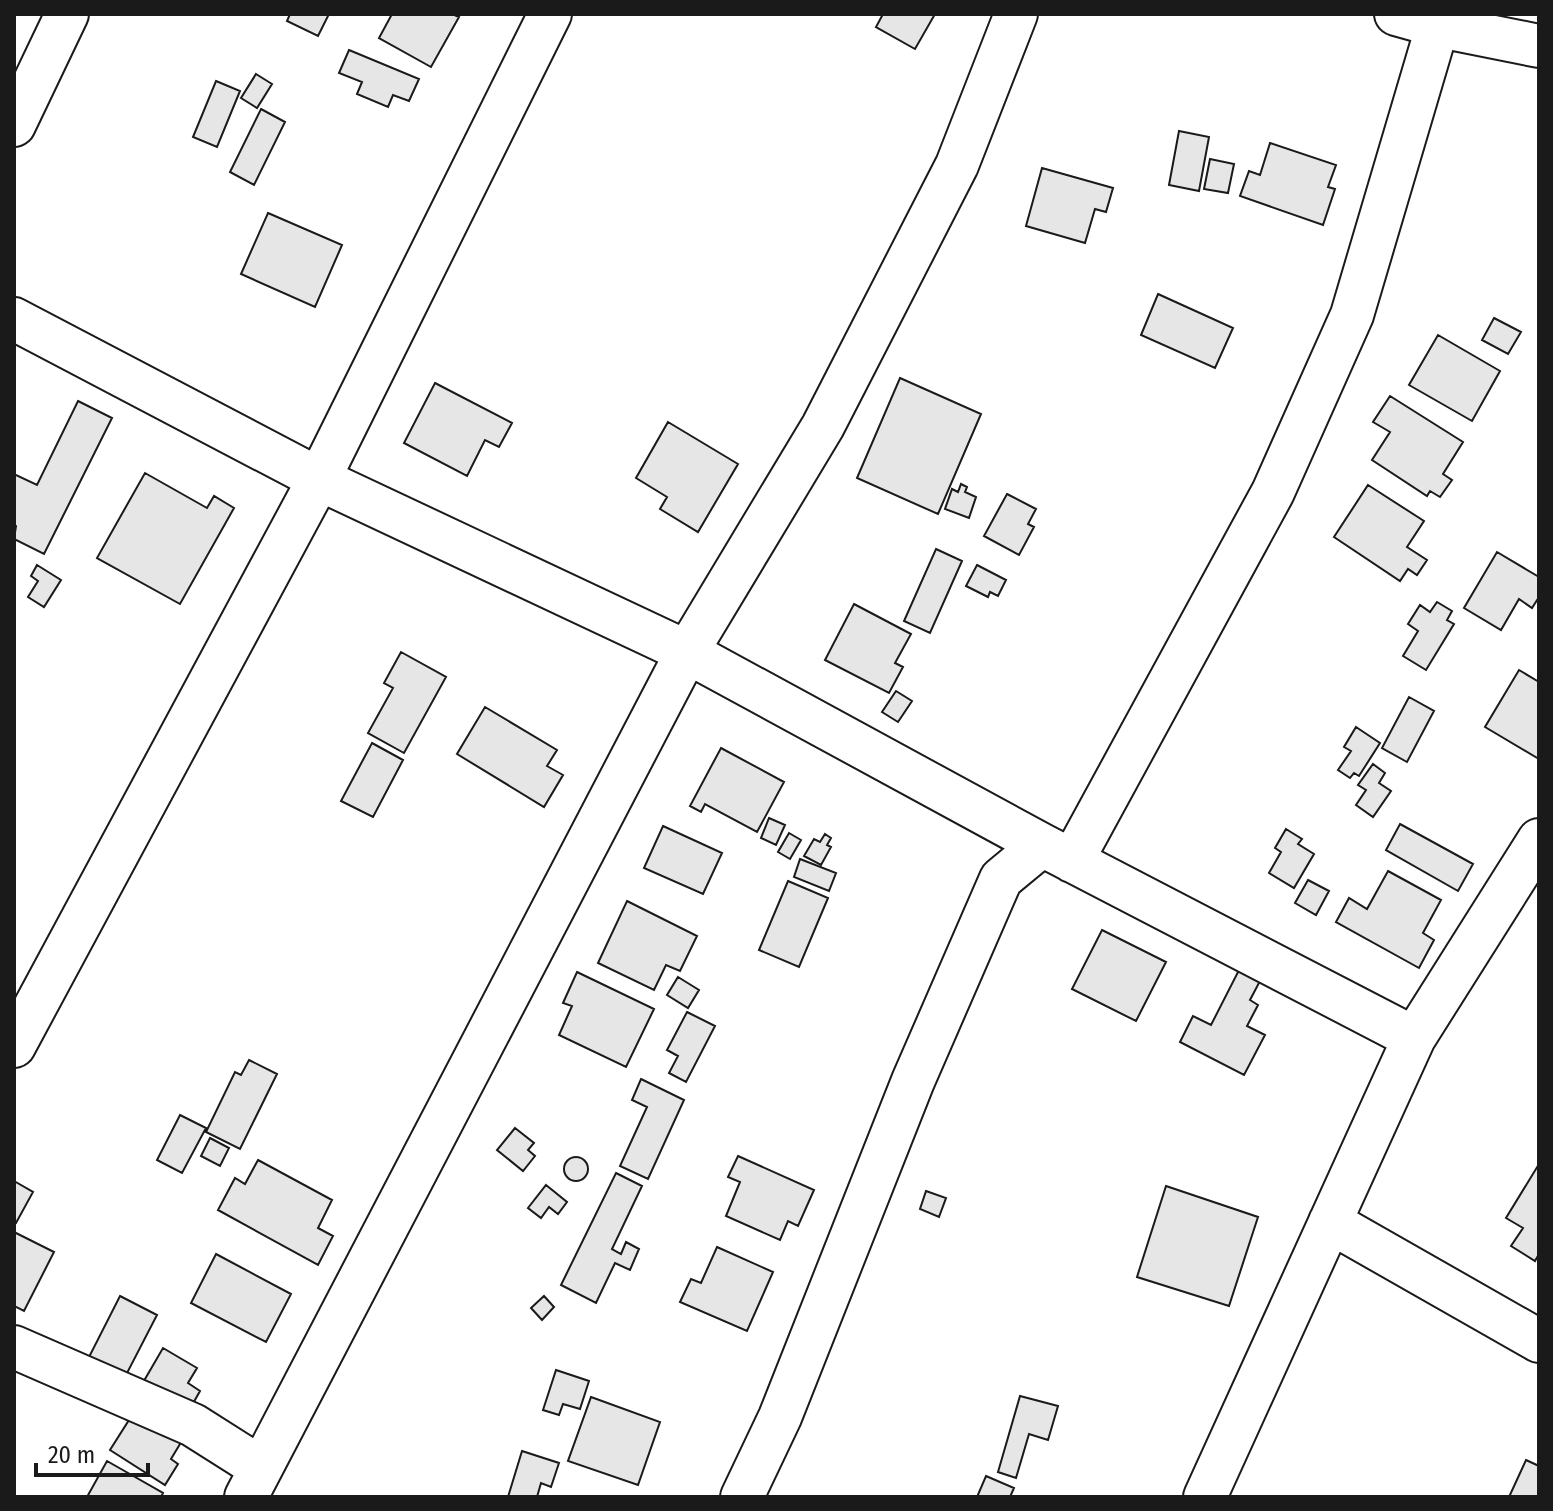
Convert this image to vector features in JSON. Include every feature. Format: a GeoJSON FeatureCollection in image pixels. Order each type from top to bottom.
{"type":"FeatureCollection","features":[{"type":"Feature","properties":{"kind":"street"},"geometry":{"type":"LineString","coordinates":[[14,125],[67,14]]}},
{"type":"Feature","properties":{"kind":"street"},"geometry":{"type":"LineString","coordinates":[[14,1046],[319,479],[550,14]]}},
{"type":"Feature","properties":{"kind":"street"},"geometry":{"type":"LineString","coordinates":[[14,1347],[193,1425],[254,1483],[687,652],[823,426],[957,165],[1016,14]]}},
{"type":"Feature","properties":{"kind":"street"},"geometry":{"type":"LineString","coordinates":[[1396,14],[1440,20],[1539,46]]}},
{"type":"Feature","properties":{"kind":"street"},"geometry":{"type":"LineString","coordinates":[[1001,879],[1057,853],[1273,492],[1352,315],[1440,20]]}},
{"type":"Feature","properties":{"kind":"street"},"geometry":{"type":"LineString","coordinates":[[14,319],[319,479],[687,652],[1057,853],[1414,1038]]}},
{"type":"Feature","properties":{"kind":"street"},"geometry":{"type":"LineString","coordinates":[[742,1497],[780,1417],[913,1081],[1001,879],[990,816]]}},
{"type":"Feature","properties":{"kind":"street"},"geometry":{"type":"LineString","coordinates":[[1205,1497],[1414,1038],[1539,840]]}},
{"type":"Feature","properties":{"kind":"street"},"geometry":{"type":"LineString","coordinates":[[1330,1222],[1539,1341]]}},
{"type":"Feature","properties":{"kind":"building"},"geometry":{"type":"Polygon","coordinates":[[[290,14],[329,14],[318,36],[287,21],[290,14]]]}},
{"type":"Feature","properties":{"kind":"building"},"geometry":{"type":"Polygon","coordinates":[[[392,14],[452,14],[459,17],[431,67],[379,38],[392,14]]]}},
{"type":"Feature","properties":{"kind":"building"},"geometry":{"type":"Polygon","coordinates":[[[883,14],[935,14],[915,49],[876,27],[883,14]]]}},
{"type":"Feature","properties":{"kind":"building"},"geometry":{"type":"Polygon","coordinates":[[[349,50],[419,79],[409,101],[393,95],[388,107],[357,94],[362,82],[339,73],[349,50]]]}},
{"type":"Feature","properties":{"kind":"building"},"geometry":{"type":"Polygon","coordinates":[[[256,74],[272,84],[257,108],[241,98],[256,74]]]}},
{"type":"Feature","properties":{"kind":"building"},"geometry":{"type":"Polygon","coordinates":[[[216,81],[240,91],[217,147],[193,137],[216,81]]]}},
{"type":"Feature","properties":{"kind":"building"},"geometry":{"type":"Polygon","coordinates":[[[261,109],[285,122],[254,185],[230,172],[261,109]]]}},
{"type":"Feature","properties":{"kind":"building"},"geometry":{"type":"Polygon","coordinates":[[[1179,131],[1209,137],[1199,191],[1169,185],[1179,131]]]}},
{"type":"Feature","properties":{"kind":"building"},"geometry":{"type":"Polygon","coordinates":[[[1270,143],[1336,165],[1328,187],[1335,189],[1323,225],[1240,196],[1249,171],[1260,175],[1270,143]]]}},
{"type":"Feature","properties":{"kind":"building"},"geometry":{"type":"Polygon","coordinates":[[[1210,159],[1234,164],[1228,193],[1204,189],[1210,159]]]}},
{"type":"Feature","properties":{"kind":"building"},"geometry":{"type":"Polygon","coordinates":[[[1042,168],[1113,188],[1106,212],[1095,209],[1085,243],[1026,226],[1042,168]]]}},
{"type":"Feature","properties":{"kind":"building"},"geometry":{"type":"Polygon","coordinates":[[[268,213],[342,245],[315,307],[241,274],[268,213]]]}},
{"type":"Feature","properties":{"kind":"building"},"geometry":{"type":"Polygon","coordinates":[[[1158,294],[1233,328],[1215,368],[1141,335],[1158,294]]]}},
{"type":"Feature","properties":{"kind":"building"},"geometry":{"type":"Polygon","coordinates":[[[1494,318],[1521,332],[1508,354],[1482,340],[1494,318]]]}},
{"type":"Feature","properties":{"kind":"building"},"geometry":{"type":"Polygon","coordinates":[[[1438,335],[1500,371],[1472,421],[1409,385],[1438,335]]]}},
{"type":"Feature","properties":{"kind":"building"},"geometry":{"type":"Polygon","coordinates":[[[900,378],[981,414],[938,514],[857,478],[900,378]]]}},
{"type":"Feature","properties":{"kind":"building"},"geometry":{"type":"Polygon","coordinates":[[[435,383],[512,423],[499,447],[485,440],[467,476],[404,443],[435,383]]]}},
{"type":"Feature","properties":{"kind":"building"},"geometry":{"type":"Polygon","coordinates":[[[1390,396],[1463,442],[1443,474],[1452,480],[1440,497],[1430,491],[1427,496],[1372,460],[1390,432],[1373,422],[1390,396]]]}},
{"type":"Feature","properties":{"kind":"building"},"geometry":{"type":"Polygon","coordinates":[[[78,401],[112,418],[44,554],[14,539],[14,474],[37,485],[78,401]]]}},
{"type":"Feature","properties":{"kind":"building"},"geometry":{"type":"Polygon","coordinates":[[[668,422],[738,464],[698,532],[660,509],[667,497],[636,478],[668,422]]]}},
{"type":"Feature","properties":{"kind":"building"},"geometry":{"type":"Polygon","coordinates":[[[145,473],[207,508],[214,496],[234,508],[180,604],[97,558],[145,473]]]}},
{"type":"Feature","properties":{"kind":"building"},"geometry":{"type":"Polygon","coordinates":[[[961,484],[967,487],[965,492],[976,497],[969,518],[945,509],[952,489],[958,492],[961,484]]]}},
{"type":"Feature","properties":{"kind":"building"},"geometry":{"type":"Polygon","coordinates":[[[1368,485],[1424,521],[1407,547],[1427,560],[1417,575],[1408,569],[1400,581],[1334,537],[1368,485]]]}},
{"type":"Feature","properties":{"kind":"building"},"geometry":{"type":"Polygon","coordinates":[[[1007,494],[1036,509],[1028,524],[1034,527],[1019,555],[984,536],[1007,494]]]}},
{"type":"Feature","properties":{"kind":"building"},"geometry":{"type":"Polygon","coordinates":[[[936,549],[962,561],[930,633],[904,621],[936,549]]]}},
{"type":"Feature","properties":{"kind":"building"},"geometry":{"type":"Polygon","coordinates":[[[1497,552],[1539,577],[1539,597],[1532,608],[1519,599],[1501,630],[1464,608],[1497,552]]]}},
{"type":"Feature","properties":{"kind":"building"},"geometry":{"type":"Polygon","coordinates":[[[37,565],[61,580],[44,607],[28,597],[38,581],[31,576],[37,565]]]}},
{"type":"Feature","properties":{"kind":"building"},"geometry":{"type":"Polygon","coordinates":[[[977,565],[1006,580],[998,596],[990,592],[988,597],[966,586],[977,565]]]}},
{"type":"Feature","properties":{"kind":"building"},"geometry":{"type":"Polygon","coordinates":[[[1437,602],[1452,611],[1447,620],[1454,624],[1426,670],[1403,656],[1418,631],[1408,624],[1420,605],[1430,612],[1437,602]]]}},
{"type":"Feature","properties":{"kind":"building"},"geometry":{"type":"Polygon","coordinates":[[[854,604],[911,634],[895,663],[903,667],[889,693],[825,660],[854,604]]]}},
{"type":"Feature","properties":{"kind":"building"},"geometry":{"type":"Polygon","coordinates":[[[401,652],[446,677],[404,753],[368,733],[393,688],[384,683],[401,652]]]}},
{"type":"Feature","properties":{"kind":"building"},"geometry":{"type":"Polygon","coordinates":[[[1519,670],[1539,682],[1539,759],[1485,727],[1519,670]]]}},
{"type":"Feature","properties":{"kind":"building"},"geometry":{"type":"Polygon","coordinates":[[[896,691],[912,701],[898,722],[882,712],[896,691]]]}},
{"type":"Feature","properties":{"kind":"building"},"geometry":{"type":"Polygon","coordinates":[[[1409,697],[1434,711],[1407,762],[1382,748],[1409,697]]]}},
{"type":"Feature","properties":{"kind":"building"},"geometry":{"type":"Polygon","coordinates":[[[485,707],[557,750],[547,766],[563,775],[544,807],[457,754],[485,707]]]}},
{"type":"Feature","properties":{"kind":"building"},"geometry":{"type":"Polygon","coordinates":[[[1356,727],[1380,743],[1359,776],[1354,773],[1350,778],[1338,770],[1351,751],[1344,747],[1356,727]]]}},
{"type":"Feature","properties":{"kind":"building"},"geometry":{"type":"Polygon","coordinates":[[[372,743],[403,760],[373,817],[341,801],[372,743]]]}},
{"type":"Feature","properties":{"kind":"building"},"geometry":{"type":"Polygon","coordinates":[[[721,748],[784,782],[757,832],[705,804],[701,812],[690,806],[721,748]]]}},
{"type":"Feature","properties":{"kind":"building"},"geometry":{"type":"Polygon","coordinates":[[[1373,764],[1385,773],[1379,783],[1391,791],[1373,817],[1356,805],[1366,790],[1358,785],[1373,764]]]}},
{"type":"Feature","properties":{"kind":"building"},"geometry":{"type":"Polygon","coordinates":[[[769,818],[785,825],[776,845],[761,838],[769,818]]]}},
{"type":"Feature","properties":{"kind":"building"},"geometry":{"type":"Polygon","coordinates":[[[1400,824],[1473,864],[1458,891],[1386,850],[1400,824]]]}},
{"type":"Feature","properties":{"kind":"building"},"geometry":{"type":"Polygon","coordinates":[[[663,826],[722,853],[703,894],[644,868],[663,826]]]}},
{"type":"Feature","properties":{"kind":"building"},"geometry":{"type":"Polygon","coordinates":[[[1286,829],[1302,839],[1298,844],[1314,854],[1294,888],[1269,873],[1281,852],[1275,848],[1286,829]]]}},
{"type":"Feature","properties":{"kind":"building"},"geometry":{"type":"Polygon","coordinates":[[[789,833],[801,840],[790,859],[778,852],[789,833]]]}},
{"type":"Feature","properties":{"kind":"building"},"geometry":{"type":"Polygon","coordinates":[[[825,834],[831,838],[827,845],[831,847],[821,865],[804,856],[814,839],[820,842],[825,834]]]}},
{"type":"Feature","properties":{"kind":"building"},"geometry":{"type":"Polygon","coordinates":[[[800,859],[836,873],[829,891],[794,877],[800,859]]]}},
{"type":"Feature","properties":{"kind":"building"},"geometry":{"type":"Polygon","coordinates":[[[1388,871],[1441,900],[1423,933],[1434,940],[1419,968],[1336,922],[1349,898],[1367,909],[1388,871]]]}},
{"type":"Feature","properties":{"kind":"building"},"geometry":{"type":"Polygon","coordinates":[[[1308,880],[1329,891],[1316,915],[1295,903],[1308,880]]]}},
{"type":"Feature","properties":{"kind":"building"},"geometry":{"type":"Polygon","coordinates":[[[788,881],[828,898],[799,967],[759,950],[788,881]]]}},
{"type":"Feature","properties":{"kind":"building"},"geometry":{"type":"Polygon","coordinates":[[[627,901],[697,936],[680,971],[666,965],[654,990],[598,963],[627,901]]]}},
{"type":"Feature","properties":{"kind":"building"},"geometry":{"type":"Polygon","coordinates":[[[1102,930],[1166,962],[1136,1021],[1072,989],[1102,930]]]}},
{"type":"Feature","properties":{"kind":"building"},"geometry":{"type":"Polygon","coordinates":[[[1239,970],[1260,981],[1250,1000],[1258,1005],[1247,1026],[1265,1035],[1244,1075],[1180,1042],[1193,1016],[1211,1025],[1239,970]]]}},
{"type":"Feature","properties":{"kind":"building"},"geometry":{"type":"Polygon","coordinates":[[[577,972],[654,1009],[626,1067],[559,1035],[572,1006],[563,1003],[577,972]]]}},
{"type":"Feature","properties":{"kind":"building"},"geometry":{"type":"Polygon","coordinates":[[[678,977],[699,990],[688,1008],[667,995],[678,977]]]}},
{"type":"Feature","properties":{"kind":"building"},"geometry":{"type":"Polygon","coordinates":[[[687,1012],[715,1026],[686,1082],[669,1073],[678,1056],[667,1050],[687,1012]]]}},
{"type":"Feature","properties":{"kind":"building"},"geometry":{"type":"Polygon","coordinates":[[[249,1060],[277,1074],[240,1149],[206,1132],[235,1072],[241,1075],[249,1060]]]}},
{"type":"Feature","properties":{"kind":"building"},"geometry":{"type":"Polygon","coordinates":[[[641,1079],[684,1100],[648,1179],[620,1166],[647,1107],[632,1100],[641,1079]]]}},
{"type":"Feature","properties":{"kind":"building"},"geometry":{"type":"Polygon","coordinates":[[[180,1115],[206,1128],[182,1173],[157,1160],[180,1115]]]}},
{"type":"Feature","properties":{"kind":"building"},"geometry":{"type":"Polygon","coordinates":[[[515,1128],[534,1143],[528,1150],[535,1156],[523,1171],[497,1150],[515,1128]]]}},
{"type":"Feature","properties":{"kind":"building"},"geometry":{"type":"Polygon","coordinates":[[[210,1138],[229,1148],[220,1166],[201,1156],[210,1138]]]}},
{"type":"Feature","properties":{"kind":"building"},"geometry":{"type":"Polygon","coordinates":[[[738,1156],[814,1190],[798,1226],[788,1221],[780,1240],[726,1216],[740,1182],[728,1177],[738,1156]]]}},
{"type":"Feature","properties":{"kind":"building"},"geometry":{"type":"Polygon","coordinates":[[[576,1157],[585,1160],[588,1169],[585,1178],[576,1181],[567,1178],[564,1169],[567,1160],[576,1157]]]}},
{"type":"Feature","properties":{"kind":"building"},"geometry":{"type":"Polygon","coordinates":[[[258,1160],[332,1200],[318,1228],[333,1236],[318,1265],[218,1210],[235,1178],[245,1184],[258,1160]]]}},
{"type":"Feature","properties":{"kind":"building"},"geometry":{"type":"Polygon","coordinates":[[[1539,1164],[1539,1254],[1535,1261],[1511,1246],[1523,1228],[1506,1218],[1539,1164]]]}},
{"type":"Feature","properties":{"kind":"building"},"geometry":{"type":"Polygon","coordinates":[[[616,1173],[642,1186],[612,1249],[621,1254],[626,1242],[639,1249],[630,1270],[615,1263],[596,1303],[561,1285],[616,1173]]]}},
{"type":"Feature","properties":{"kind":"building"},"geometry":{"type":"Polygon","coordinates":[[[14,1181],[33,1192],[16,1223],[14,1222],[14,1181]]]}},
{"type":"Feature","properties":{"kind":"building"},"geometry":{"type":"Polygon","coordinates":[[[546,1185],[567,1202],[558,1214],[549,1207],[541,1218],[528,1208],[546,1185]]]}},
{"type":"Feature","properties":{"kind":"building"},"geometry":{"type":"Polygon","coordinates":[[[1166,1186],[1258,1217],[1229,1306],[1137,1277],[1166,1186]]]}},
{"type":"Feature","properties":{"kind":"building"},"geometry":{"type":"Polygon","coordinates":[[[926,1191],[946,1198],[939,1217],[920,1209],[926,1191]]]}},
{"type":"Feature","properties":{"kind":"building"},"geometry":{"type":"Polygon","coordinates":[[[14,1232],[54,1252],[24,1311],[14,1306],[14,1232]]]}},
{"type":"Feature","properties":{"kind":"building"},"geometry":{"type":"Polygon","coordinates":[[[717,1247],[773,1272],[747,1331],[680,1302],[691,1279],[701,1283],[717,1247]]]}},
{"type":"Feature","properties":{"kind":"building"},"geometry":{"type":"Polygon","coordinates":[[[216,1254],[291,1294],[266,1342],[191,1303],[216,1254]]]}},
{"type":"Feature","properties":{"kind":"building"},"geometry":{"type":"Polygon","coordinates":[[[120,1296],[157,1315],[125,1377],[89,1357],[120,1296]]]}},
{"type":"Feature","properties":{"kind":"building"},"geometry":{"type":"Polygon","coordinates":[[[544,1296],[554,1307],[542,1320],[531,1308],[544,1296]]]}},
{"type":"Feature","properties":{"kind":"building"},"geometry":{"type":"Polygon","coordinates":[[[163,1348],[197,1368],[188,1383],[200,1391],[187,1414],[141,1386],[163,1348]]]}},
{"type":"Feature","properties":{"kind":"building"},"geometry":{"type":"Polygon","coordinates":[[[556,1370],[589,1381],[580,1409],[563,1404],[559,1415],[543,1410],[556,1370]]]}},
{"type":"Feature","properties":{"kind":"building"},"geometry":{"type":"Polygon","coordinates":[[[1020,1396],[1058,1406],[1048,1440],[1029,1434],[1016,1478],[998,1472],[1020,1396]]]}},
{"type":"Feature","properties":{"kind":"building"},"geometry":{"type":"Polygon","coordinates":[[[591,1397],[660,1422],[638,1485],[568,1461],[591,1397]]]}},
{"type":"Feature","properties":{"kind":"building"},"geometry":{"type":"Polygon","coordinates":[[[136,1409],[183,1439],[171,1459],[178,1464],[165,1485],[110,1450],[136,1409]]]}},
{"type":"Feature","properties":{"kind":"building"},"geometry":{"type":"Polygon","coordinates":[[[522,1451],[559,1463],[551,1487],[541,1483],[537,1497],[508,1497],[522,1451]]]}},
{"type":"Feature","properties":{"kind":"building"},"geometry":{"type":"Polygon","coordinates":[[[1526,1460],[1539,1466],[1539,1497],[1509,1497],[1526,1460]]]}},
{"type":"Feature","properties":{"kind":"building"},"geometry":{"type":"Polygon","coordinates":[[[107,1461],[163,1493],[161,1497],[87,1497],[107,1461]]]}},
{"type":"Feature","properties":{"kind":"building"},"geometry":{"type":"Polygon","coordinates":[[[986,1476],[1014,1488],[1010,1497],[977,1497],[986,1476]]]}}]}
